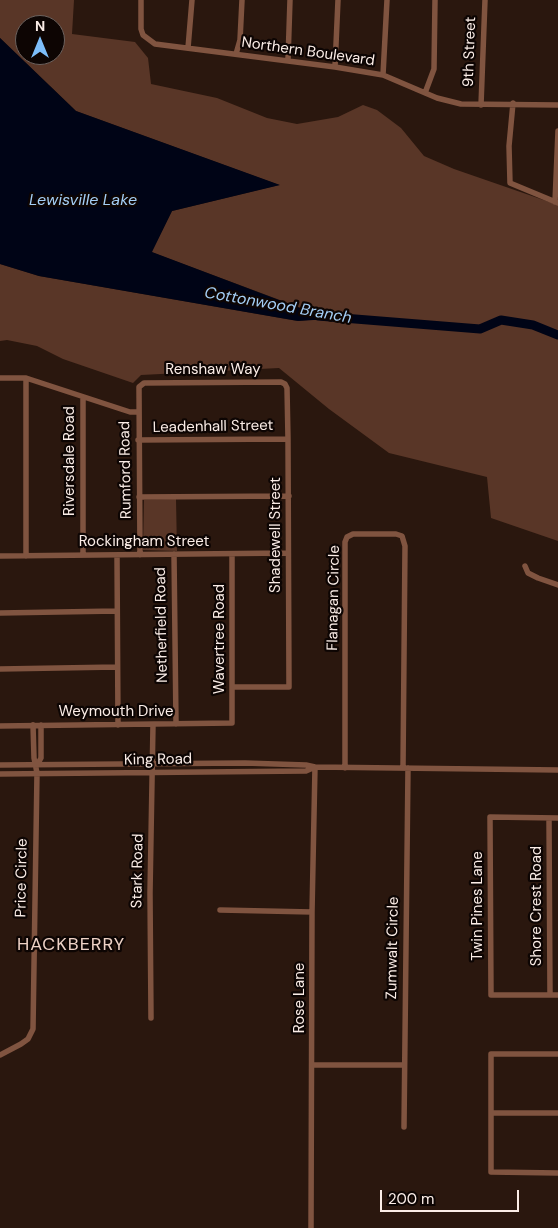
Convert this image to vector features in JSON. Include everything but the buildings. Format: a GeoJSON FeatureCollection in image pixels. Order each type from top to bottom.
{"type":"FeatureCollection","features":[{"type":"Feature","properties":{"kind":"street","name":"Northern Boulevard"},"geometry":{"type":"LineString","coordinates":[[141,0],[141,29],[143,35],[155,44],[288,60],[383,75],[425,93],[461,104],[558,105]]}},
{"type":"Feature","properties":{"kind":"street"},"geometry":{"type":"LineString","coordinates":[[188,48],[192,0]]}},
{"type":"Feature","properties":{"kind":"street"},"geometry":{"type":"LineString","coordinates":[[236,54],[240,40],[242,0]]}},
{"type":"Feature","properties":{"kind":"street"},"geometry":{"type":"LineString","coordinates":[[288,60],[290,0]]}},
{"type":"Feature","properties":{"kind":"street"},"geometry":{"type":"LineString","coordinates":[[335,67],[338,0]]}},
{"type":"Feature","properties":{"kind":"street"},"geometry":{"type":"LineString","coordinates":[[383,75],[387,0]]}},
{"type":"Feature","properties":{"kind":"street"},"geometry":{"type":"LineString","coordinates":[[425,93],[434,69],[436,0]]}},
{"type":"Feature","properties":{"kind":"street","name":"9th Street"},"geometry":{"type":"LineString","coordinates":[[481,105],[485,0]]}},
{"type":"Feature","properties":{"kind":"street"},"geometry":{"type":"LineString","coordinates":[[513,104],[509,146],[510,183],[557,202],[558,131]]}},
{"type":"Feature","properties":{"kind":"street"},"geometry":{"type":"LineString","coordinates":[[0,378],[26,378],[130,412],[138,412]]}},
{"type":"Feature","properties":{"kind":"street"},"geometry":{"type":"LineString","coordinates":[[26,378],[26,556]]}},
{"type":"Feature","properties":{"kind":"street","name":"Renshaw Way"},"geometry":{"type":"LineString","coordinates":[[140,385],[154,383],[281,382],[286,384]]}},
{"type":"Feature","properties":{"kind":"street","name":"Shadewell Street"},"geometry":{"type":"LineString","coordinates":[[232,687],[289,687],[288,388],[286,384]]}},
{"type":"Feature","properties":{"kind":"street","name":"Rumford Road"},"geometry":{"type":"LineString","coordinates":[[140,385],[138,390],[140,555]]}},
{"type":"Feature","properties":{"kind":"street","name":"Riversdale Road"},"geometry":{"type":"LineString","coordinates":[[83,397],[83,555]]}},
{"type":"Feature","properties":{"kind":"street","name":"Leadenhall Street"},"geometry":{"type":"LineString","coordinates":[[138,440],[288,439]]}},
{"type":"Feature","properties":{"kind":"street"},"geometry":{"type":"LineString","coordinates":[[139,497],[289,496]]}},
{"type":"Feature","properties":{"kind":"street","name":"Flanagan Circle"},"geometry":{"type":"LineString","coordinates":[[345,768],[345,542],[353,534],[396,534],[402,536],[405,546],[406,768]]}},
{"type":"Feature","properties":{"kind":"street","name":"Netherfield Road"},"geometry":{"type":"LineString","coordinates":[[174,554],[176,724]]}},
{"type":"Feature","properties":{"kind":"street","name":"Wavertree Road"},"geometry":{"type":"LineString","coordinates":[[232,554],[232,723]]}},
{"type":"Feature","properties":{"kind":"street","name":"Rockingham Street"},"geometry":{"type":"LineString","coordinates":[[0,556],[288,554]]}},
{"type":"Feature","properties":{"kind":"street"},"geometry":{"type":"LineString","coordinates":[[117,555],[118,725]]}},
{"type":"Feature","properties":{"kind":"street"},"geometry":{"type":"LineString","coordinates":[[525,566],[528,573],[558,585]]}},
{"type":"Feature","properties":{"kind":"street"},"geometry":{"type":"LineString","coordinates":[[0,613],[117,611]]}},
{"type":"Feature","properties":{"kind":"street"},"geometry":{"type":"LineString","coordinates":[[0,668],[117,667]]}},
{"type":"Feature","properties":{"kind":"street","name":"Weymouth Drive"},"geometry":{"type":"LineString","coordinates":[[0,726],[232,723]]}},
{"type":"Feature","properties":{"kind":"street"},"geometry":{"type":"LineString","coordinates":[[32,725],[34,758],[37,765]]}},
{"type":"Feature","properties":{"kind":"street"},"geometry":{"type":"LineString","coordinates":[[37,765],[41,758],[41,725]]}},
{"type":"Feature","properties":{"kind":"street","name":"Stark Road"},"geometry":{"type":"LineString","coordinates":[[151,1018],[150,893],[153,725]]}},
{"type":"Feature","properties":{"kind":"street"},"geometry":{"type":"LineString","coordinates":[[209,763],[210,772]]}},
{"type":"Feature","properties":{"kind":"street","name":"King Road"},"geometry":{"type":"LineString","coordinates":[[0,765],[209,763],[306,765],[315,768],[558,770]]}},
{"type":"Feature","properties":{"kind":"street"},"geometry":{"type":"LineString","coordinates":[[72,773],[73,764]]}},
{"type":"Feature","properties":{"kind":"street","name":"Price Circle"},"geometry":{"type":"LineString","coordinates":[[0,1055],[28,1039],[33,1029],[37,765]]}},
{"type":"Feature","properties":{"kind":"street","name":"King Road"},"geometry":{"type":"LineString","coordinates":[[0,774],[306,771],[315,768]]}},
{"type":"Feature","properties":{"kind":"street","name":"Rose Lane"},"geometry":{"type":"LineString","coordinates":[[311,1228],[312,912],[315,768]]}},
{"type":"Feature","properties":{"kind":"street","name":"Zumwalt Circle"},"geometry":{"type":"LineString","coordinates":[[404,1127],[406,768]]}},
{"type":"Feature","properties":{"kind":"street","name":"Twin Pines Lane"},"geometry":{"type":"LineString","coordinates":[[549,818],[490,817],[491,995],[550,995]]}},
{"type":"Feature","properties":{"kind":"street"},"geometry":{"type":"LineString","coordinates":[[549,818],[558,818]]}},
{"type":"Feature","properties":{"kind":"street","name":"Shore Crest Road"},"geometry":{"type":"LineString","coordinates":[[549,818],[550,995]]}},
{"type":"Feature","properties":{"kind":"street"},"geometry":{"type":"LineString","coordinates":[[220,910],[312,912]]}},
{"type":"Feature","properties":{"kind":"street"},"geometry":{"type":"LineString","coordinates":[[550,995],[558,995]]}},
{"type":"Feature","properties":{"kind":"street"},"geometry":{"type":"LineString","coordinates":[[558,1054],[491,1054],[491,1172],[558,1172]]}},
{"type":"Feature","properties":{"kind":"street"},"geometry":{"type":"LineString","coordinates":[[312,1065],[404,1065]]}},
{"type":"Feature","properties":{"kind":"street"},"geometry":{"type":"LineString","coordinates":[[491,1113],[558,1113]]}},
{"type":"Feature","properties":{"kind":"shaded area"},"geometry":{"type":"Polygon","coordinates":[[[0,0],[74,0],[72,34],[135,42],[148,58],[151,84],[217,98],[267,118],[297,124],[338,117],[363,105],[377,110],[401,128],[424,156],[454,169],[558,205],[558,541],[491,518],[487,477],[389,453],[329,409],[279,368],[141,375],[133,383],[63,359],[37,346],[7,340],[0,341],[0,264],[39,276],[298,321],[328,318],[151,252],[172,211],[279,185],[76,111],[28,65],[65,65],[65,15],[15,15],[15,52],[0,38],[0,0]]]}},
{"type":"Feature","properties":{"kind":"shaded area"},"geometry":{"type":"Polygon","coordinates":[[[176,499],[177,551],[143,550],[144,500],[176,499]]]}},
{"type":"Feature","properties":{"kind":"water","name":"Lewisville Lake"},"geometry":{"type":"Polygon","coordinates":[[[0,38],[15,52],[15,65],[28,65],[76,111],[280,185],[172,211],[152,252],[329,319],[298,321],[39,276],[0,264],[0,38]]]}},
{"type":"Feature","properties":{"kind":"waterway","name":"Cottonwood Branch"},"geometry":{"type":"LineString","coordinates":[[318,316],[480,329],[501,320],[533,325],[558,335]]}},
{"type":"Feature","properties":{"kind":"district","name":"HACKBERRY"},"geometry":{"type":"Point","coordinates":[71,945]}}]}
